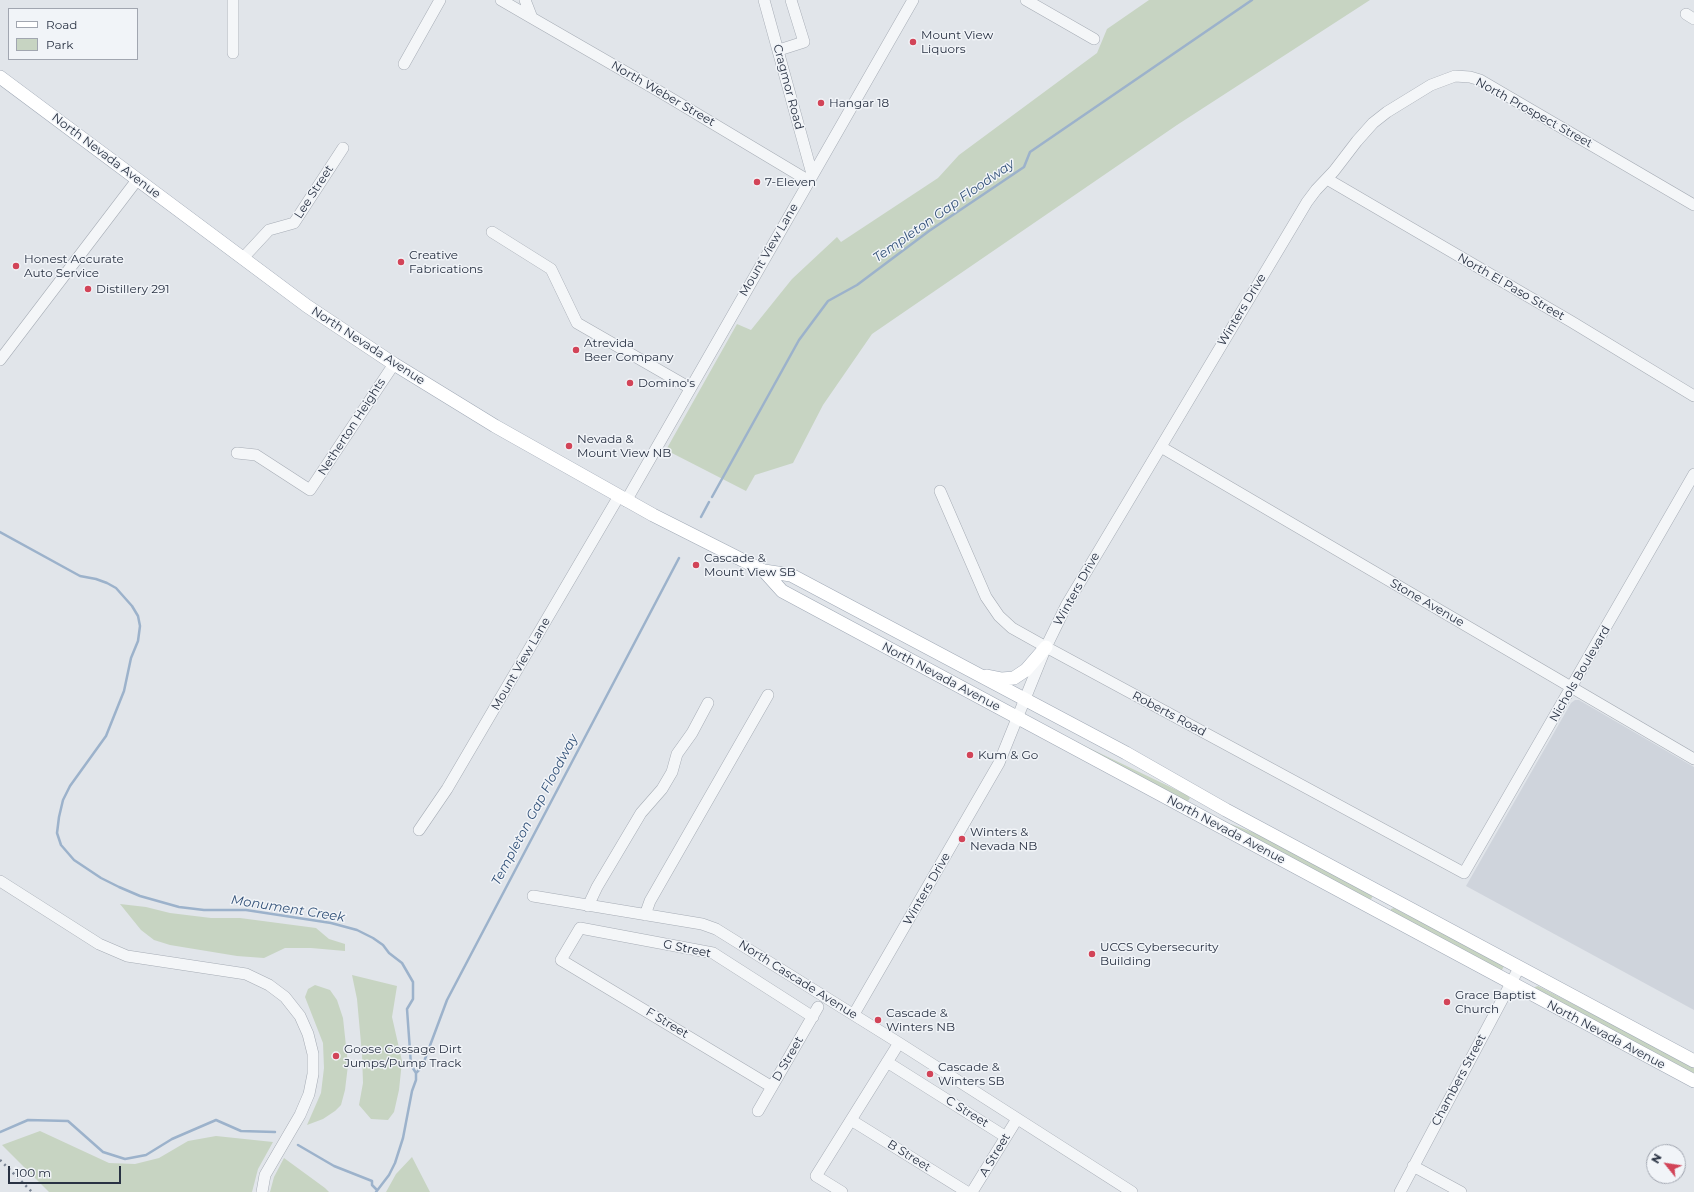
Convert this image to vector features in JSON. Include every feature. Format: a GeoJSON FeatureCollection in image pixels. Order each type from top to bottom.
{"type":"FeatureCollection","features":[{"type":"Feature","properties":{"kind":"main road","name":"North Nevada Avenue"},"geometry":{"type":"LineString","coordinates":[[0,77],[307,306],[394,364],[495,426],[623,499],[764,571],[791,576],[1025,701],[1126,753],[1226,810],[1694,1061]]}},
{"type":"Feature","properties":{"kind":"main road","name":"North Nevada Avenue"},"geometry":{"type":"LineString","coordinates":[[764,571],[782,591],[1694,1081]]}},
{"type":"Feature","properties":{"kind":"main road"},"geometry":{"type":"LineString","coordinates":[[965,669],[994,678],[1014,678],[1026,670],[1046,647]]}},
{"type":"Feature","properties":{"kind":"street"},"geometry":{"type":"LineString","coordinates":[[233,0],[233,53]]}},
{"type":"Feature","properties":{"kind":"street"},"geometry":{"type":"LineString","coordinates":[[404,64],[440,0]]}},
{"type":"Feature","properties":{"kind":"street"},"geometry":{"type":"LineString","coordinates":[[502,0],[532,18]]}},
{"type":"Feature","properties":{"kind":"street"},"geometry":{"type":"LineString","coordinates":[[525,0],[532,18]]}},
{"type":"Feature","properties":{"kind":"street","name":"Cragmor Road"},"geometry":{"type":"LineString","coordinates":[[764,0],[779,50],[810,177]]}},
{"type":"Feature","properties":{"kind":"street"},"geometry":{"type":"LineString","coordinates":[[779,50],[804,42],[792,0]]}},
{"type":"Feature","properties":{"kind":"street","name":"Mount View Lane"},"geometry":{"type":"LineString","coordinates":[[419,830],[448,790],[690,388],[913,0]]}},
{"type":"Feature","properties":{"kind":"street"},"geometry":{"type":"LineString","coordinates":[[1026,0],[1094,39]]}},
{"type":"Feature","properties":{"kind":"street","name":"North Weber Street"},"geometry":{"type":"LineString","coordinates":[[532,18],[810,177]]}},
{"type":"Feature","properties":{"kind":"street","name":"North Prospect Street"},"geometry":{"type":"LineString","coordinates":[[1327,179],[1373,123],[1387,112],[1431,85],[1445,79],[1462,76],[1480,80],[1694,204]]}},
{"type":"Feature","properties":{"kind":"street","name":"Lee Street"},"geometry":{"type":"LineString","coordinates":[[242,258],[269,230],[294,223],[343,148]]}},
{"type":"Feature","properties":{"kind":"street","name":"North El Paso Street"},"geometry":{"type":"LineString","coordinates":[[1327,179],[1578,326],[1632,360],[1694,396]]}},
{"type":"Feature","properties":{"kind":"street","name":"Winters Drive"},"geometry":{"type":"LineString","coordinates":[[854,1014],[996,769],[1008,743],[1046,647],[1067,604],[1306,202],[1327,179]]}},
{"type":"Feature","properties":{"kind":"street"},"geometry":{"type":"LineString","coordinates":[[0,360],[137,180]]}},
{"type":"Feature","properties":{"kind":"street"},"geometry":{"type":"LineString","coordinates":[[492,232],[551,269],[577,323],[690,388]]}},
{"type":"Feature","properties":{"kind":"street","name":"Netherton Heights"},"geometry":{"type":"LineString","coordinates":[[237,453],[256,455],[310,490],[394,364]]}},
{"type":"Feature","properties":{"kind":"street","name":"Stone Avenue"},"geometry":{"type":"LineString","coordinates":[[1161,447],[1694,759]]}},
{"type":"Feature","properties":{"kind":"street","name":"Nichols Boulevard"},"geometry":{"type":"LineString","coordinates":[[1464,874],[1694,474]]}},
{"type":"Feature","properties":{"kind":"street","name":"Roberts Road"},"geometry":{"type":"LineString","coordinates":[[940,491],[986,597],[999,616],[1012,628],[1464,874]]}},
{"type":"Feature","properties":{"kind":"street"},"geometry":{"type":"LineString","coordinates":[[645,915],[650,901],[768,695]]}},
{"type":"Feature","properties":{"kind":"street"},"geometry":{"type":"LineString","coordinates":[[588,906],[597,887],[641,813],[662,789],[672,772],[677,754],[692,733],[708,703]]}},
{"type":"Feature","properties":{"kind":"street"},"geometry":{"type":"LineString","coordinates":[[1217,826],[1226,810]]}},
{"type":"Feature","properties":{"kind":"street"},"geometry":{"type":"LineString","coordinates":[[0,882],[99,944],[127,956],[246,974],[269,985],[285,997],[300,1016],[308,1034],[313,1054],[313,1074],[309,1094],[300,1115],[265,1175],[262,1192]]}},
{"type":"Feature","properties":{"kind":"street"},"geometry":{"type":"LineString","coordinates":[[1377,911],[1385,895]]}},
{"type":"Feature","properties":{"kind":"street","name":"North Cascade Avenue"},"geometry":{"type":"LineString","coordinates":[[533,896],[702,924],[716,930],[819,1006],[854,1014],[1132,1192]]}},
{"type":"Feature","properties":{"kind":"street","name":"G Street"},"geometry":{"type":"LineString","coordinates":[[561,960],[580,928],[713,953],[819,1006]]}},
{"type":"Feature","properties":{"kind":"street","name":"F Street"},"geometry":{"type":"LineString","coordinates":[[561,960],[772,1087]]}},
{"type":"Feature","properties":{"kind":"street","name":"Chambers Street"},"geometry":{"type":"LineString","coordinates":[[1400,1192],[1519,968]]}},
{"type":"Feature","properties":{"kind":"street","name":"D Street"},"geometry":{"type":"LineString","coordinates":[[758,1111],[819,1006]]}},
{"type":"Feature","properties":{"kind":"street"},"geometry":{"type":"LineString","coordinates":[[842,1192],[816,1176],[899,1043]]}},
{"type":"Feature","properties":{"kind":"street","name":"C Street"},"geometry":{"type":"LineString","coordinates":[[887,1062],[1006,1137]]}},
{"type":"Feature","properties":{"kind":"street","name":"A Street"},"geometry":{"type":"LineString","coordinates":[[972,1192],[1017,1119]]}},
{"type":"Feature","properties":{"kind":"street","name":"B Street"},"geometry":{"type":"LineString","coordinates":[[851,1120],[967,1192]]}},
{"type":"Feature","properties":{"kind":"street"},"geometry":{"type":"LineString","coordinates":[[1413,1166],[1461,1192]]}},
{"type":"Feature","properties":{"kind":"shaded area"},"geometry":{"type":"Polygon","coordinates":[[[1575,700],[1579,700],[1694,767],[1694,1010],[1466,886],[1571,703],[1575,700]]]}},
{"type":"Feature","properties":{"kind":"green space"},"geometry":{"type":"Polygon","coordinates":[[[1149,0],[1370,0],[1177,125],[872,334],[823,405],[793,463],[755,475],[746,491],[666,450],[737,324],[751,330],[792,279],[837,237],[841,242],[938,178],[959,155],[1097,53],[1107,29],[1149,0]]]}},
{"type":"Feature","properties":{"kind":"green space"},"geometry":{"type":"Polygon","coordinates":[[[1062,735],[1187,795],[1190,798],[1188,801],[1181,802],[1062,735]]]}},
{"type":"Feature","properties":{"kind":"green space"},"geometry":{"type":"Polygon","coordinates":[[[1231,824],[1276,841],[1372,895],[1372,898],[1369,900],[1231,826],[1231,824]]]}},
{"type":"Feature","properties":{"kind":"green space"},"geometry":{"type":"Polygon","coordinates":[[[120,904],[146,907],[170,913],[211,918],[240,918],[316,928],[329,939],[345,944],[345,951],[311,948],[285,948],[264,958],[237,956],[170,945],[154,940],[141,930],[120,904]]]}},
{"type":"Feature","properties":{"kind":"green space"},"geometry":{"type":"Polygon","coordinates":[[[1394,908],[1407,915],[1424,920],[1504,966],[1502,970],[1500,972],[1390,913],[1391,909],[1394,908]]]}},
{"type":"Feature","properties":{"kind":"green space"},"geometry":{"type":"Polygon","coordinates":[[[352,975],[397,986],[392,1017],[402,1061],[399,1090],[394,1112],[388,1120],[371,1119],[359,1105],[363,1083],[362,1054],[357,999],[352,975]]]}},
{"type":"Feature","properties":{"kind":"green space","name":"Goose Gossage Dirt Jumps/Pump Track"},"geometry":{"type":"Polygon","coordinates":[[[315,985],[330,990],[337,1000],[343,1018],[348,1065],[345,1090],[341,1105],[323,1119],[307,1125],[321,1093],[324,1068],[323,1043],[305,997],[308,989],[315,985]]]}},
{"type":"Feature","properties":{"kind":"green space"},"geometry":{"type":"Polygon","coordinates":[[[1538,986],[1694,1066],[1694,1077],[1535,990],[1535,987],[1538,986]]]}},
{"type":"Feature","properties":{"kind":"green space"},"geometry":{"type":"Polygon","coordinates":[[[40,1131],[109,1163],[135,1164],[159,1158],[188,1141],[216,1136],[273,1142],[258,1169],[252,1192],[49,1192],[2,1145],[40,1131]]]}},
{"type":"Feature","properties":{"kind":"green space"},"geometry":{"type":"Polygon","coordinates":[[[412,1157],[430,1192],[386,1192],[396,1174],[412,1157]]]}},
{"type":"Feature","properties":{"kind":"green space"},"geometry":{"type":"Polygon","coordinates":[[[284,1158],[329,1192],[270,1192],[274,1177],[284,1158]]]}},
{"type":"Feature","properties":{"kind":"waterway","name":"Templeton Gap Floodway"},"geometry":{"type":"LineString","coordinates":[[712,497],[799,340],[828,301],[857,285],[929,231],[1024,167],[1030,152],[1252,0]]}},
{"type":"Feature","properties":{"kind":"waterway","name":"Templeton Gap Floodway"},"geometry":{"type":"LineString","coordinates":[[701,517],[709,502]]}},
{"type":"Feature","properties":{"kind":"waterway","name":"Monument Creek"},"geometry":{"type":"LineString","coordinates":[[0,532],[80,576],[96,579],[116,588],[132,606],[138,616],[140,626],[138,641],[131,658],[124,691],[106,736],[70,786],[63,800],[57,833],[61,845],[74,860],[101,878],[119,887],[140,896],[179,907],[204,910],[246,910],[331,923],[357,930],[383,945],[389,953],[402,963],[413,982],[413,999],[407,1009],[411,1065],[416,1073],[416,1080],[412,1091],[403,1138],[395,1163],[389,1175],[376,1192]]}},
{"type":"Feature","properties":{"kind":"waterway","name":"Templeton Gap Floodway"},"geometry":{"type":"LineString","coordinates":[[416,1073],[422,1067],[447,1000],[679,558]]}},
{"type":"Feature","properties":{"kind":"waterway"},"geometry":{"type":"LineString","coordinates":[[0,1132],[28,1120],[68,1121],[103,1152],[125,1159],[146,1155],[172,1139],[216,1120],[241,1131],[275,1132]]}},
{"type":"Feature","properties":{"kind":"waterway"},"geometry":{"type":"LineString","coordinates":[[298,1145],[334,1166],[372,1181],[372,1185],[377,1190]]}},
{"type":"Feature","properties":{"kind":"railway"},"geometry":{"type":"LineString","coordinates":[[0,1160],[32,1192]]}},
{"type":"Feature","properties":{"kind":"place","name":"Mount View Liquors"},"geometry":{"type":"Point","coordinates":[913,42]}},
{"type":"Feature","properties":{"kind":"place","name":"Hangar 18"},"geometry":{"type":"Point","coordinates":[821,103]}},
{"type":"Feature","properties":{"kind":"place","name":"7-Eleven"},"geometry":{"type":"Point","coordinates":[757,182]}},
{"type":"Feature","properties":{"kind":"place","name":"Creative Fabrications"},"geometry":{"type":"Point","coordinates":[401,262]}},
{"type":"Feature","properties":{"kind":"place","name":"Honest Accurate Auto Service"},"geometry":{"type":"Point","coordinates":[16,266]}},
{"type":"Feature","properties":{"kind":"place","name":"Distillery 291"},"geometry":{"type":"Point","coordinates":[88,289]}},
{"type":"Feature","properties":{"kind":"place","name":"Atrevida Beer Company"},"geometry":{"type":"Point","coordinates":[576,350]}},
{"type":"Feature","properties":{"kind":"place","name":"Domino's"},"geometry":{"type":"Point","coordinates":[630,383]}},
{"type":"Feature","properties":{"kind":"place","name":"Nevada & Mount View NB"},"geometry":{"type":"Point","coordinates":[569,446]}},
{"type":"Feature","properties":{"kind":"place","name":"Cascade & Mount View SB"},"geometry":{"type":"Point","coordinates":[696,565]}},
{"type":"Feature","properties":{"kind":"place","name":"Kum & Go"},"geometry":{"type":"Point","coordinates":[970,755]}},
{"type":"Feature","properties":{"kind":"place","name":"Winters & Nevada NB"},"geometry":{"type":"Point","coordinates":[962,839]}},
{"type":"Feature","properties":{"kind":"place","name":"UCCS Cybersecurity Building"},"geometry":{"type":"Point","coordinates":[1092,954]}},
{"type":"Feature","properties":{"kind":"place","name":"Grace Baptist Church"},"geometry":{"type":"Point","coordinates":[1447,1002]}},
{"type":"Feature","properties":{"kind":"place","name":"Cascade & Winters NB"},"geometry":{"type":"Point","coordinates":[878,1020]}},
{"type":"Feature","properties":{"kind":"place","name":"Goose Gossage Dirt Jumps/Pump Track"},"geometry":{"type":"Point","coordinates":[336,1056]}},
{"type":"Feature","properties":{"kind":"place","name":"Cascade & Winters SB"},"geometry":{"type":"Point","coordinates":[930,1074]}}]}
